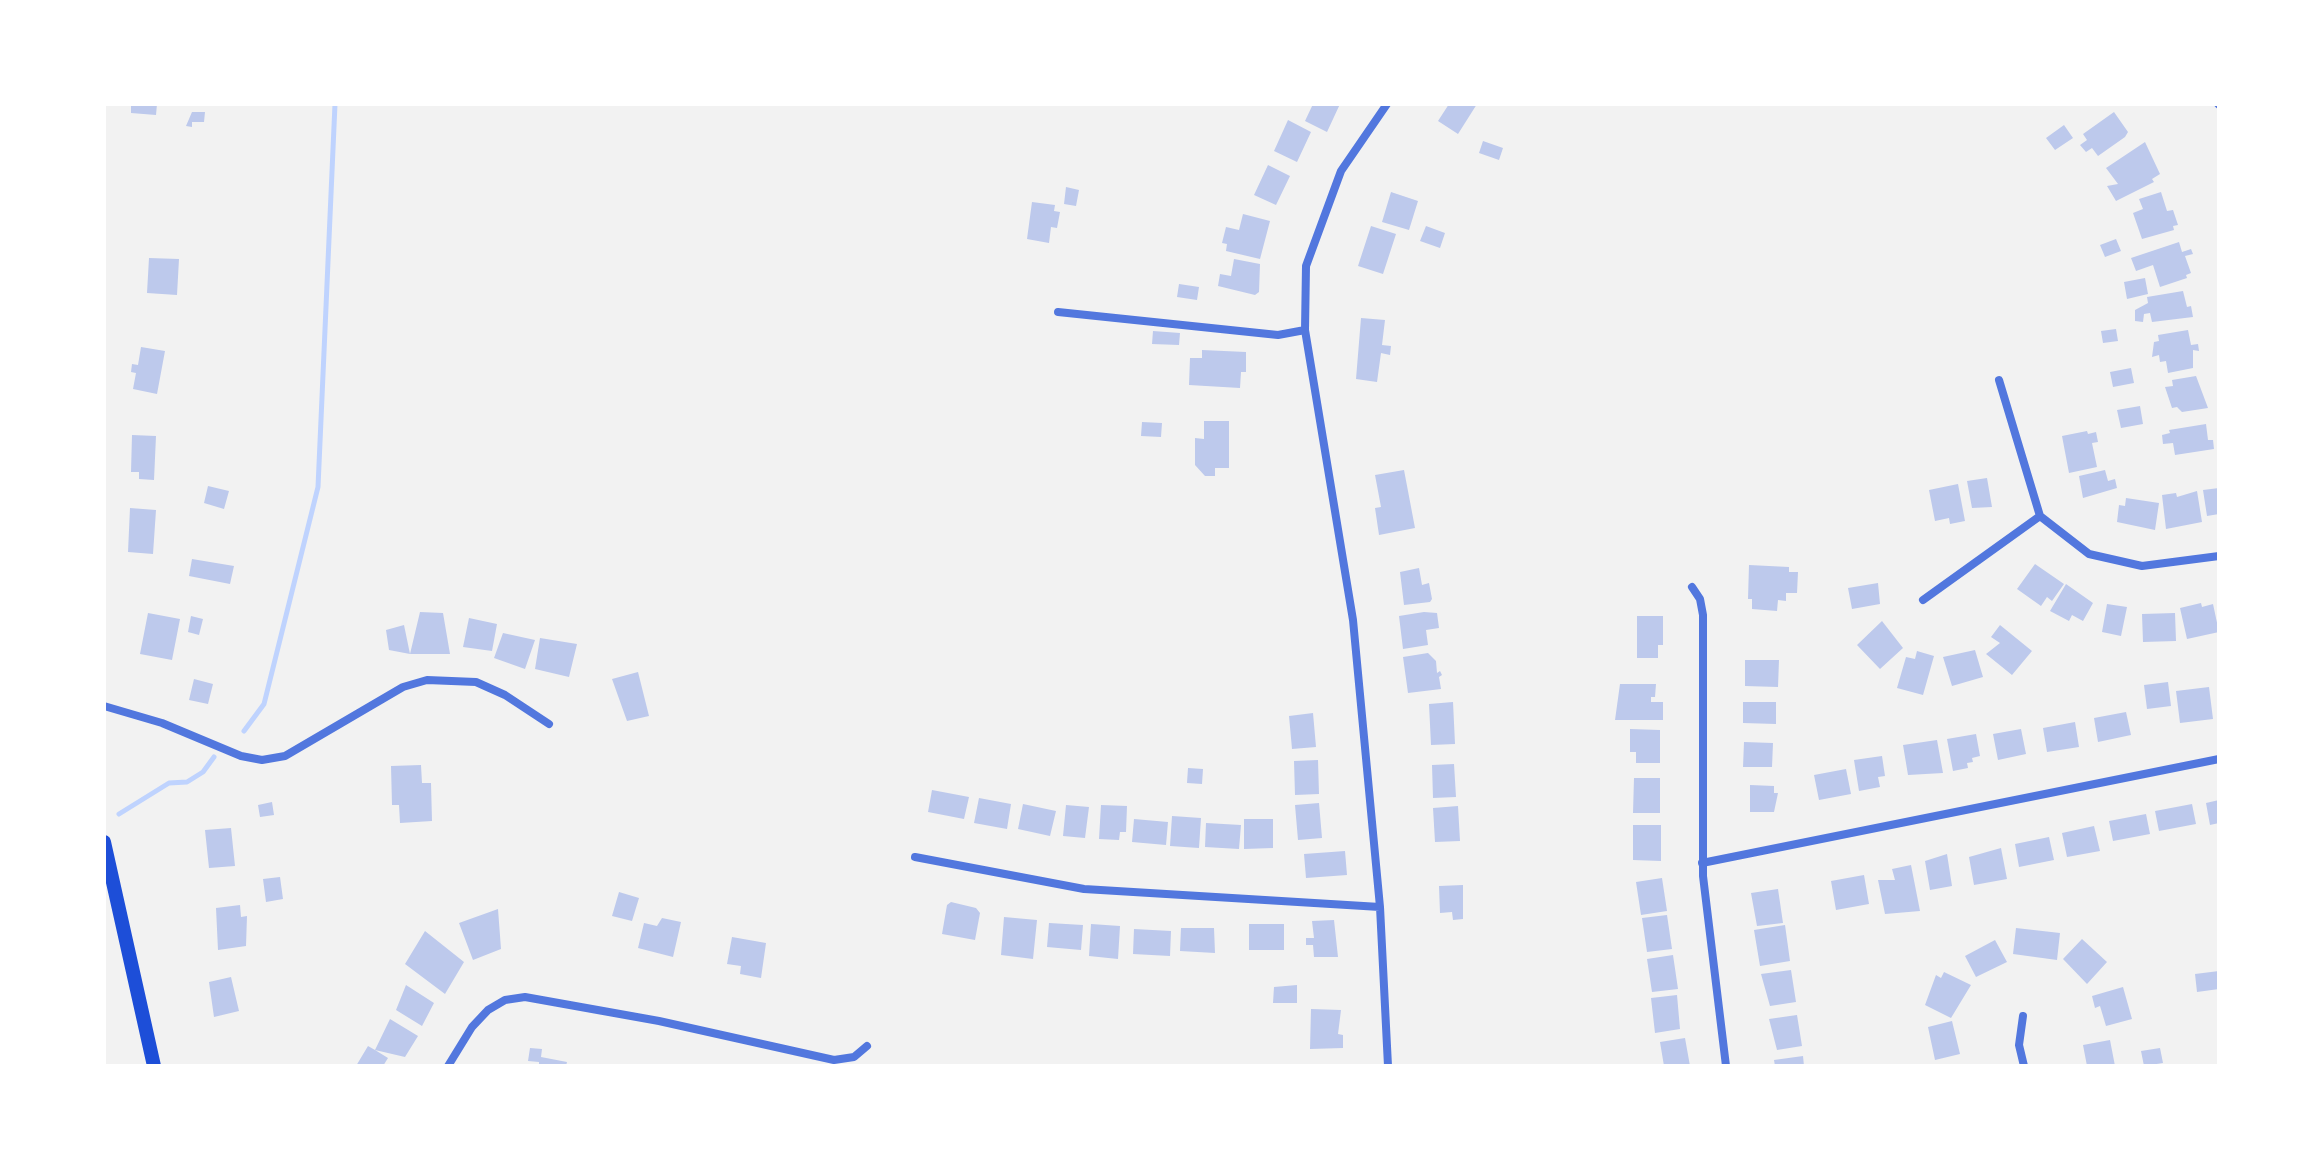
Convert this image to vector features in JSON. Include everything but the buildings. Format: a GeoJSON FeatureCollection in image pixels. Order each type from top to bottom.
{"type":"FeatureCollection","features":[{"type":"Feature","properties":{"kind":"main road"},"geometry":{"type":"LineString","coordinates":[[104,842],[154,1066]]}},
{"type":"Feature","properties":{"kind":"street"},"geometry":{"type":"LineString","coordinates":[[1387,104],[1341,171],[1306,266],[1305,330],[1353,620],[1380,907],[1388,1066]]}},
{"type":"Feature","properties":{"kind":"street"},"geometry":{"type":"LineString","coordinates":[[1058,312],[1278,335],[1305,330]]}},
{"type":"Feature","properties":{"kind":"street"},"geometry":{"type":"LineString","coordinates":[[1999,380],[2040,516],[2089,554],[2142,566],[2219,556]]}},
{"type":"Feature","properties":{"kind":"street"},"geometry":{"type":"LineString","coordinates":[[1923,600],[2040,516]]}},
{"type":"Feature","properties":{"kind":"street"},"geometry":{"type":"LineString","coordinates":[[1692,587],[1700,599],[1703,615],[1702,863],[1726,1066]]}},
{"type":"Feature","properties":{"kind":"street"},"geometry":{"type":"LineString","coordinates":[[104,706],[162,723],[241,756],[262,760],[285,756],[403,687],[427,680],[476,682],[505,695],[549,724]]}},
{"type":"Feature","properties":{"kind":"street"},"geometry":{"type":"LineString","coordinates":[[1702,863],[2219,759]]}},
{"type":"Feature","properties":{"kind":"street"},"geometry":{"type":"LineString","coordinates":[[915,857],[1084,889],[1380,907]]}},
{"type":"Feature","properties":{"kind":"street"},"geometry":{"type":"LineString","coordinates":[[448,1066],[472,1027],[488,1010],[505,1000],[525,997],[659,1021],[834,1060],[854,1057],[867,1046]]}},
{"type":"Feature","properties":{"kind":"street"},"geometry":{"type":"LineString","coordinates":[[2023,1016],[2019,1045],[2024,1066]]}},
{"type":"Feature","properties":{"kind":"waterway"},"geometry":{"type":"LineString","coordinates":[[244,731],[264,704],[318,487],[335,104]]}},
{"type":"Feature","properties":{"kind":"waterway"},"geometry":{"type":"LineString","coordinates":[[119,814],[169,783],[187,782],[203,772],[214,757]]}}]}
